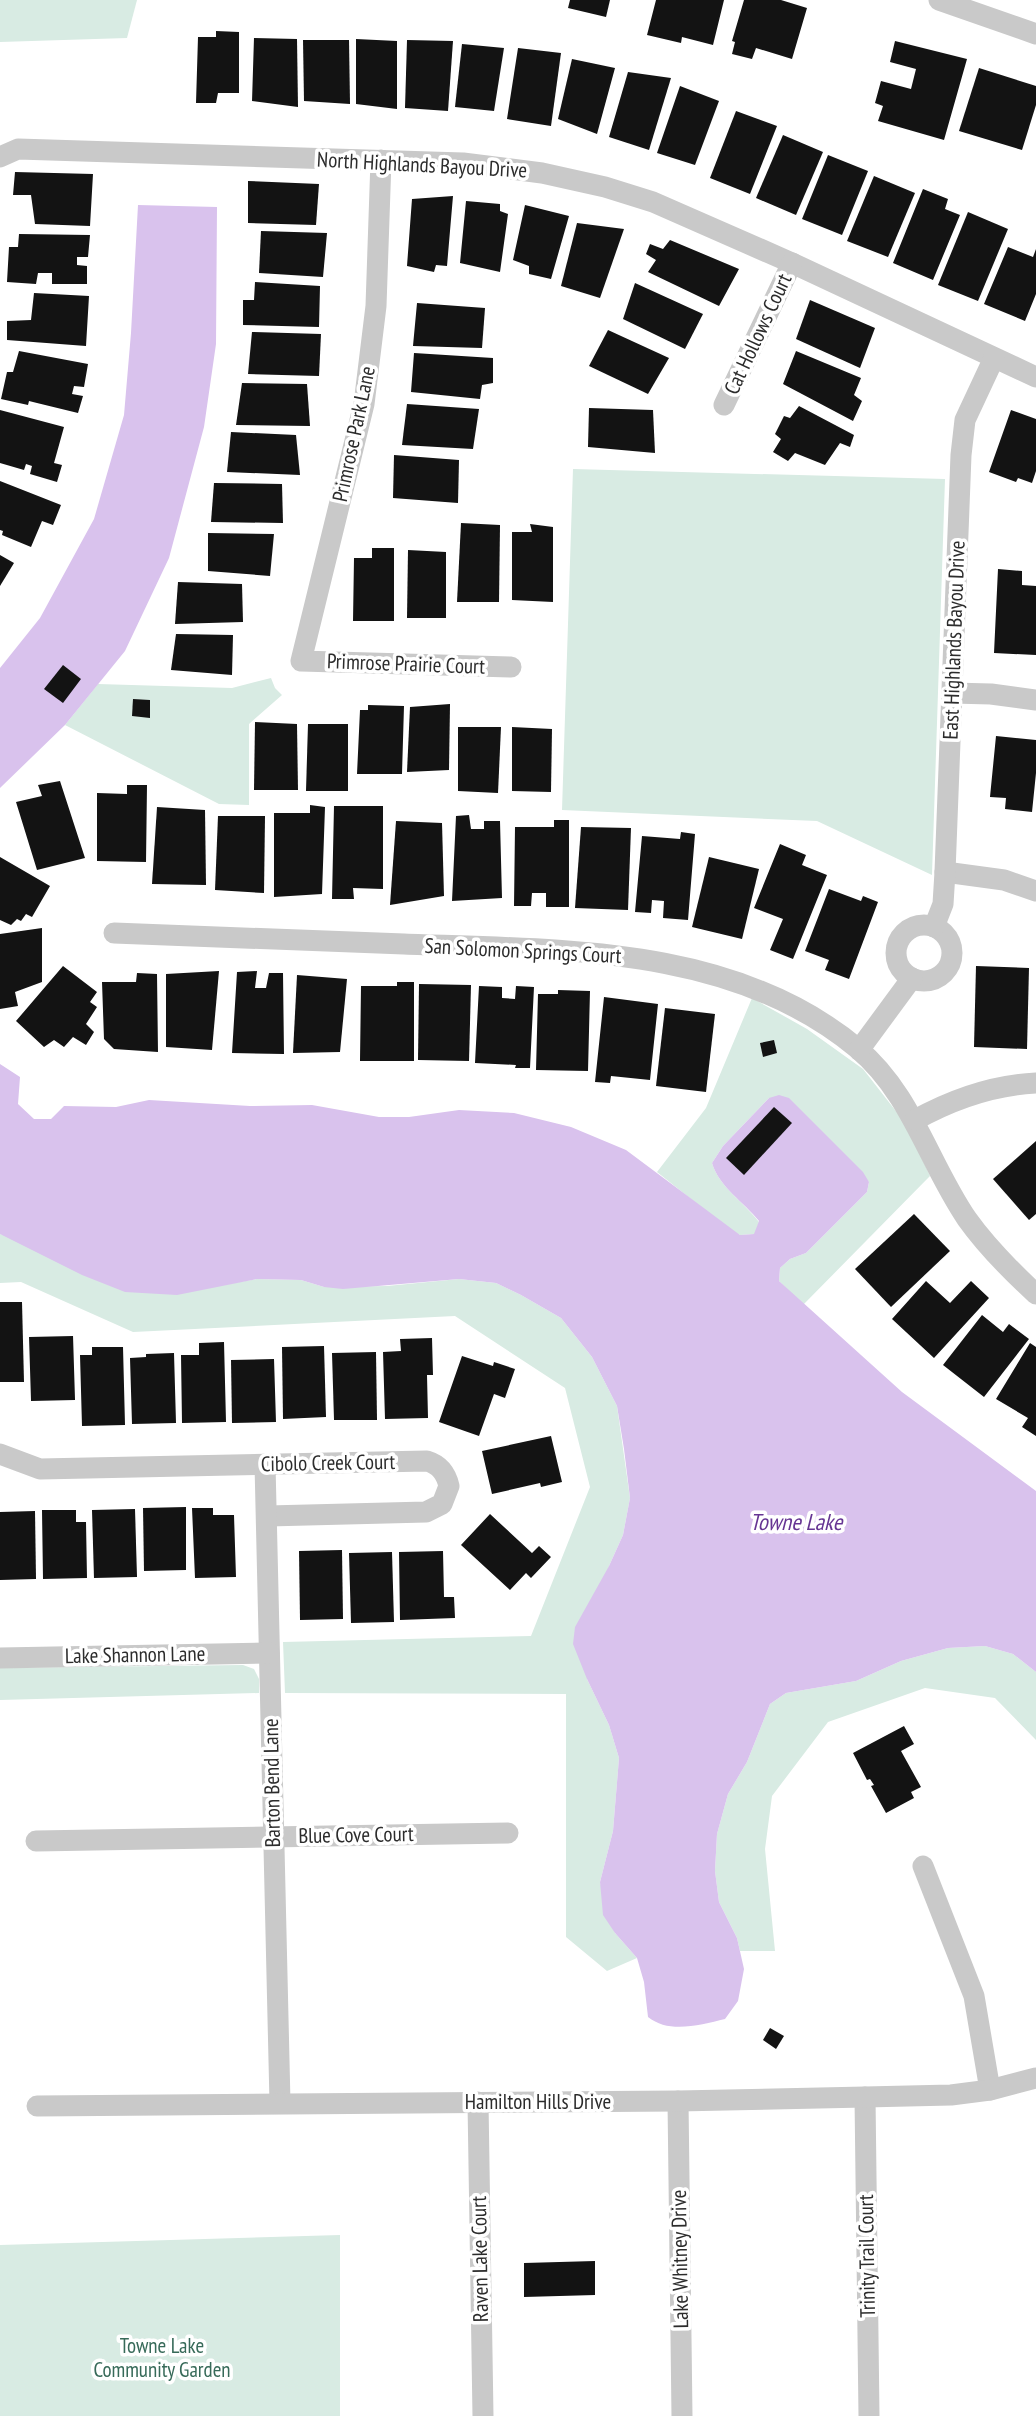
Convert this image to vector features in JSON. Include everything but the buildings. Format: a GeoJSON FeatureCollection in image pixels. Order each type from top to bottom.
{"type":"FeatureCollection","features":[{"type":"Feature","properties":{"kind":"street"},"geometry":{"type":"LineString","coordinates":[[939,0],[1036,34]]}},
{"type":"Feature","properties":{"kind":"street","name":"North Highlands Bayou Drive"},"geometry":{"type":"LineString","coordinates":[[9,153],[463,163],[542,173],[605,187],[653,202],[792,263],[1036,377]]}},
{"type":"Feature","properties":{"kind":"street","name":"Primrose Park Lane"},"geometry":{"type":"LineString","coordinates":[[300,661],[364,404],[376,306],[381,160]]}},
{"type":"Feature","properties":{"kind":"street","name":"Cat Hollows Court"},"geometry":{"type":"LineString","coordinates":[[724,405],[792,263]]}},
{"type":"Feature","properties":{"kind":"street","name":"East Highlands Bayou Drive"},"geometry":{"type":"LineString","coordinates":[[934,927],[943,904],[945,872],[961,455],[965,420],[994,358]]}},
{"type":"Feature","properties":{"kind":"street","name":"Primrose Prairie Court"},"geometry":{"type":"LineString","coordinates":[[300,661],[511,667]]}},
{"type":"Feature","properties":{"kind":"street"},"geometry":{"type":"LineString","coordinates":[[952,694],[991,694],[1036,700]]}},
{"type":"Feature","properties":{"kind":"street"},"geometry":{"type":"LineString","coordinates":[[945,872],[1004,880],[1036,891]]}},
{"type":"Feature","properties":{"kind":"street"},"geometry":{"type":"LineString","coordinates":[[915,927],[934,927],[950,942],[951,963],[938,978],[928,981],[912,978],[898,964],[898,944],[902,937],[915,927]]}},
{"type":"Feature","properties":{"kind":"street","name":"San Solomon Springs Court"},"geometry":{"type":"LineString","coordinates":[[114,933],[600,953],[640,959],[726,979],[778,998],[830,1028],[859,1050],[892,1087],[915,1120],[967,1219],[999,1259],[1036,1294]]}},
{"type":"Feature","properties":{"kind":"street"},"geometry":{"type":"LineString","coordinates":[[859,1050],[912,978]]}},
{"type":"Feature","properties":{"kind":"street"},"geometry":{"type":"LineString","coordinates":[[915,1120],[938,1107],[969,1095],[999,1087],[1036,1083]]}},
{"type":"Feature","properties":{"kind":"street","name":"Cibolo Creek Court"},"geometry":{"type":"LineString","coordinates":[[0,1454],[40,1469],[427,1461],[435,1463],[443,1470],[449,1486],[442,1504],[426,1512],[268,1516]]}},
{"type":"Feature","properties":{"kind":"street","name":"Barton Bend Lane"},"geometry":{"type":"LineString","coordinates":[[265,1464],[280,2103]]}},
{"type":"Feature","properties":{"kind":"street","name":"Lake Shannon Lane"},"geometry":{"type":"LineString","coordinates":[[0,1658],[269,1653]]}},
{"type":"Feature","properties":{"kind":"street","name":"Blue Cove Court"},"geometry":{"type":"LineString","coordinates":[[36,1841],[508,1832]]}},
{"type":"Feature","properties":{"kind":"street"},"geometry":{"type":"LineString","coordinates":[[923,1866],[974,1996],[990,2090]]}},
{"type":"Feature","properties":{"kind":"street","name":"Hamilton Hills Drive"},"geometry":{"type":"LineString","coordinates":[[37,2106],[678,2101],[951,2095],[990,2090],[1036,2078]]}},
{"type":"Feature","properties":{"kind":"street","name":"Trinity Trail Court"},"geometry":{"type":"LineString","coordinates":[[865,2097],[869,2416]]}},
{"type":"Feature","properties":{"kind":"street","name":"Lake Whitney Drive"},"geometry":{"type":"LineString","coordinates":[[678,2101],[682,2416]]}},
{"type":"Feature","properties":{"kind":"street","name":"Raven Lake Court"},"geometry":{"type":"LineString","coordinates":[[478,2102],[483,2416]]}},
{"type":"Feature","properties":{"kind":"green space"},"geometry":{"type":"Polygon","coordinates":[[[0,0],[137,0],[127,38],[0,42],[0,0]]]}},
{"type":"Feature","properties":{"kind":"green space"},"geometry":{"type":"Polygon","coordinates":[[[573,469],[945,479],[932,875],[817,821],[562,810],[573,469]]]}},
{"type":"Feature","properties":{"kind":"green space"},"geometry":{"type":"Polygon","coordinates":[[[271,678],[282,695],[249,724],[249,805],[219,804],[65,725],[98,684],[232,688],[271,678]]]}},
{"type":"Feature","properties":{"kind":"green space"},"geometry":{"type":"Polygon","coordinates":[[[752,998],[807,1029],[863,1069],[906,1124],[930,1176],[803,1305],[779,1281],[780,1268],[790,1259],[806,1253],[867,1192],[869,1182],[769,1098],[723,1146],[712,1163],[720,1180],[759,1222],[755,1234],[740,1235],[730,1230],[657,1172],[706,1108],[752,998]]]}},
{"type":"Feature","properties":{"kind":"green space"},"geometry":{"type":"Polygon","coordinates":[[[0,1234],[227,1284],[257,1279],[301,1280],[324,1287],[387,1286],[459,1279],[496,1283],[561,1318],[592,1357],[617,1406],[630,1498],[623,1535],[609,1566],[587,1679],[609,1725],[619,1758],[613,1831],[600,1882],[615,1933],[637,1958],[607,1971],[566,1937],[566,1694],[285,1693],[283,1642],[531,1636],[590,1487],[565,1388],[455,1316],[133,1332],[21,1282],[0,1283],[0,1234]]]}},
{"type":"Feature","properties":{"kind":"green space"},"geometry":{"type":"Polygon","coordinates":[[[985,1646],[1013,1654],[1036,1672],[1036,1740],[995,1698],[925,1688],[828,1722],[772,1796],[765,1849],[775,1951],[740,1951],[737,1938],[719,1902],[715,1871],[717,1834],[728,1794],[747,1762],[770,1704],[786,1693],[856,1681],[901,1661],[948,1648],[985,1646]]]}},
{"type":"Feature","properties":{"kind":"green space"},"geometry":{"type":"Polygon","coordinates":[[[243,1665],[254,1669],[259,1679],[259,1693],[0,1700],[0,1668],[243,1665]]]}},
{"type":"Feature","properties":{"kind":"green space","name":"Towne Lake Community Garden"},"geometry":{"type":"Polygon","coordinates":[[[340,2235],[340,2416],[0,2416],[0,2245],[340,2235]]]}},
{"type":"Feature","properties":{"kind":"water"},"geometry":{"type":"Polygon","coordinates":[[[138,205],[217,207],[216,344],[204,427],[169,558],[125,651],[65,725],[0,788],[0,668],[40,618],[94,519],[124,415],[138,205]]]}},
{"type":"Feature","properties":{"kind":"water","name":"Towne Lake"},"geometry":{"type":"Polygon","coordinates":[[[0,1064],[20,1077],[18,1104],[34,1119],[51,1119],[64,1106],[116,1107],[149,1100],[250,1106],[312,1105],[379,1117],[409,1117],[459,1110],[514,1113],[571,1127],[626,1150],[740,1235],[754,1234],[759,1221],[720,1180],[712,1163],[723,1146],[769,1098],[779,1095],[789,1098],[863,1172],[869,1182],[867,1192],[806,1253],[790,1259],[780,1268],[779,1281],[902,1392],[1036,1491],[1036,1672],[1013,1654],[985,1646],[948,1648],[901,1661],[856,1681],[786,1693],[770,1704],[747,1762],[728,1794],[717,1834],[715,1871],[719,1902],[737,1938],[744,1969],[738,2001],[725,2019],[685,2027],[656,2022],[648,2017],[644,1982],[637,1958],[603,1915],[600,1882],[613,1831],[619,1758],[609,1725],[573,1644],[575,1627],[623,1535],[630,1498],[617,1406],[592,1357],[561,1318],[496,1283],[459,1279],[343,1289],[301,1280],[257,1279],[177,1295],[125,1292],[82,1275],[0,1234],[0,1064]]]}}]}
